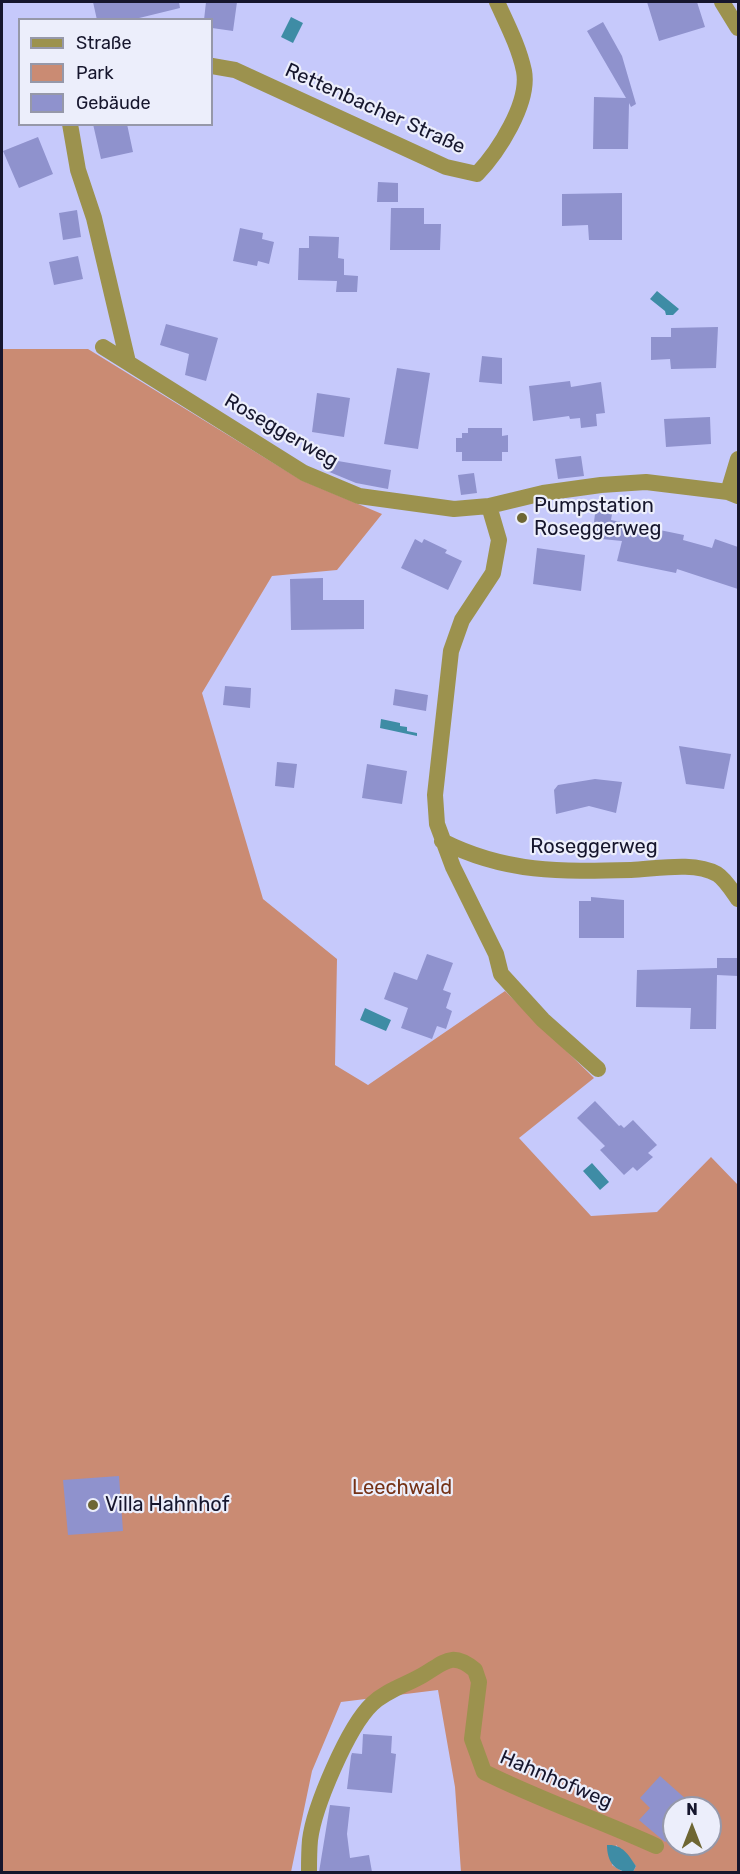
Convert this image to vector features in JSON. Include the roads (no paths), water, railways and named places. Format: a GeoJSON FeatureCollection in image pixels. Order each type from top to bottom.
{"type":"FeatureCollection","features":[{"type":"Feature","properties":{"kind":"street","name":"Rettenbacher Straße"},"geometry":{"type":"LineString","coordinates":[[213,66],[235,70],[446,167],[477,174],[494,156],[522,99],[525,74],[498,2]]}},
{"type":"Feature","properties":{"kind":"street"},"geometry":{"type":"LineString","coordinates":[[722,2],[738,28]]}},
{"type":"Feature","properties":{"kind":"street"},"geometry":{"type":"LineString","coordinates":[[70,126],[78,170],[94,218],[128,362]]}},
{"type":"Feature","properties":{"kind":"street","name":"Roseggerweg"},"geometry":{"type":"LineString","coordinates":[[103,347],[304,473],[359,496],[454,509],[489,506],[543,493],[646,482],[733,494]]}},
{"type":"Feature","properties":{"kind":"street"},"geometry":{"type":"LineString","coordinates":[[733,494],[738,459]]}},
{"type":"Feature","properties":{"kind":"street"},"geometry":{"type":"LineString","coordinates":[[489,506],[499,540],[493,573],[462,620],[451,651],[435,795],[437,824],[442,841],[496,954],[501,974],[543,1020],[598,1069]]}},
{"type":"Feature","properties":{"kind":"street","name":"Roseggerweg"},"geometry":{"type":"LineString","coordinates":[[442,841],[472,856],[512,867],[628,870],[689,868],[718,875],[738,899]]}},
{"type":"Feature","properties":{"kind":"street","name":"Hahnhofweg"},"geometry":{"type":"LineString","coordinates":[[309,1872],[310,1839],[329,1781],[342,1750],[361,1715],[386,1693],[444,1661],[457,1659],[475,1671],[479,1682],[472,1739],[484,1772],[537,1798],[584,1814],[656,1846]]}},
{"type":"Feature","properties":{"kind":"water"},"geometry":{"type":"Polygon","coordinates":[[[291,17],[303,23],[293,43],[281,37],[291,17]]]}},
{"type":"Feature","properties":{"kind":"water"},"geometry":{"type":"Polygon","coordinates":[[[657,291],[679,309],[673,315],[666,315],[665,311],[650,299],[657,291]]]}},
{"type":"Feature","properties":{"kind":"water"},"geometry":{"type":"Polygon","coordinates":[[[381,719],[400,723],[400,726],[407,727],[407,731],[417,733],[417,736],[380,728],[381,719]]]}},
{"type":"Feature","properties":{"kind":"water"},"geometry":{"type":"Polygon","coordinates":[[[365,1008],[391,1020],[386,1031],[360,1020],[365,1008]]]}},
{"type":"Feature","properties":{"kind":"water"},"geometry":{"type":"Polygon","coordinates":[[[592,1163],[609,1182],[600,1190],[583,1171],[592,1163]]]}},
{"type":"Feature","properties":{"kind":"water"},"geometry":{"type":"Polygon","coordinates":[[[607,1845],[617,1846],[627,1854],[636,1866],[633,1872],[621,1871],[613,1865],[607,1845]]]}},
{"type":"Feature","properties":{"kind":"place","name":"Pumpstation Roseggerweg"},"geometry":{"type":"Point","coordinates":[522,518]}},
{"type":"Feature","properties":{"kind":"place","name":"Villa Hahnhof"},"geometry":{"type":"Point","coordinates":[93,1505]}},
{"type":"Feature","properties":{"kind":"park label","name":"Leechwald"},"geometry":{"type":"Point","coordinates":[402,1488]}}]}
